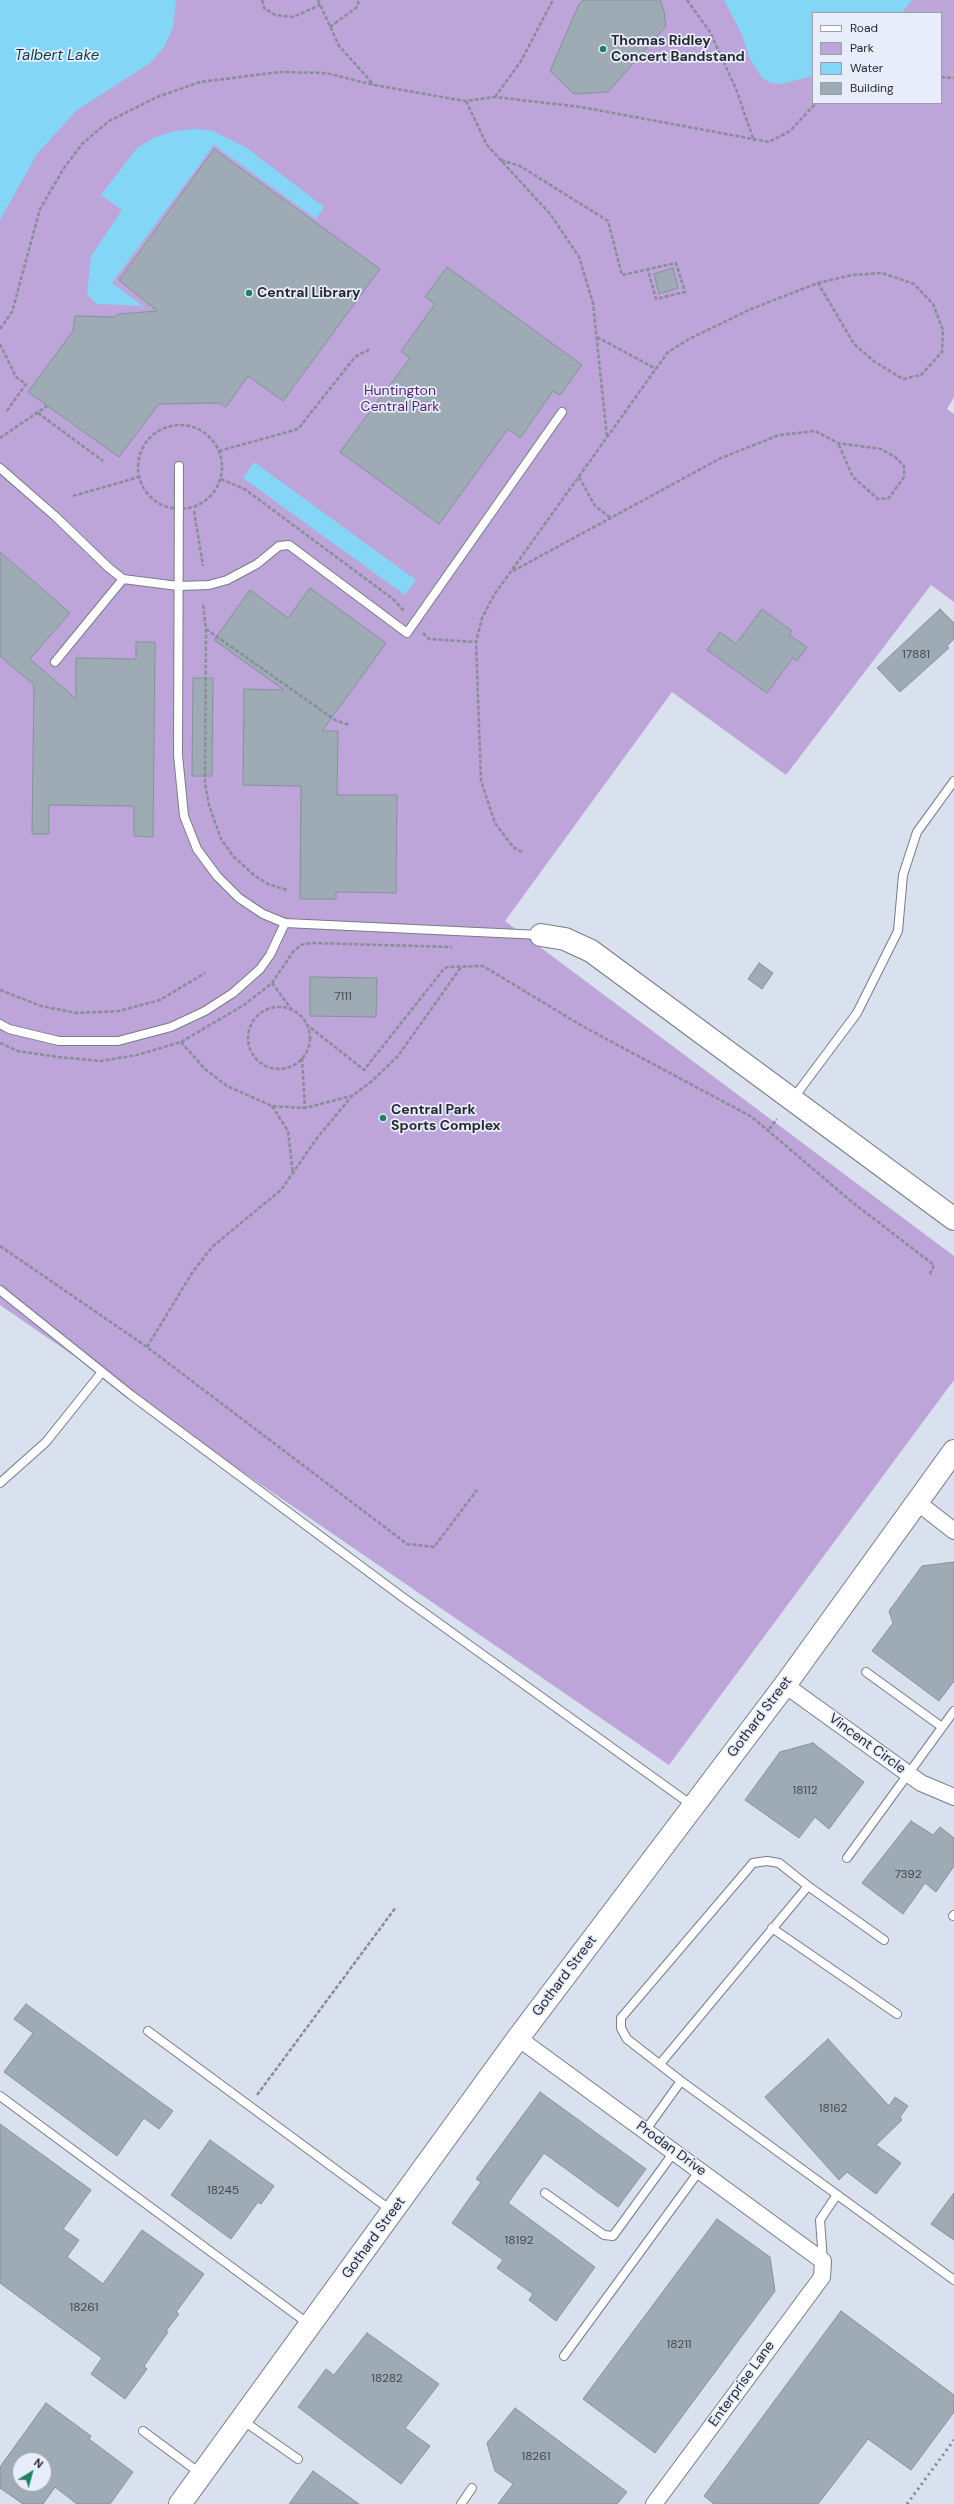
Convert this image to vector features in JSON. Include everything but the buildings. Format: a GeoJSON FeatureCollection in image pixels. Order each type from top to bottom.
{"type":"FeatureCollection","features":[{"type":"Feature","properties":{"kind":"street"},"geometry":{"type":"LineString","coordinates":[[542,935],[565,939],[591,951],[954,1219]]}},
{"type":"Feature","properties":{"kind":"street","name":"Gothard Street"},"geometry":{"type":"LineString","coordinates":[[180,2504],[518,2038],[785,1685],[954,1452]]}},
{"type":"Feature","properties":{"kind":"street"},"geometry":{"type":"LineString","coordinates":[[917,1502],[954,1530]]}},
{"type":"Feature","properties":{"kind":"street","name":"Vincent Circle"},"geometry":{"type":"LineString","coordinates":[[785,1685],[921,1783],[954,1797]]}},
{"type":"Feature","properties":{"kind":"street","name":"Prodan Drive"},"geometry":{"type":"LineString","coordinates":[[518,2038],[823,2260]]}},
{"type":"Feature","properties":{"kind":"street","name":"Enterprise Lane"},"geometry":{"type":"LineString","coordinates":[[654,2504],[822,2277],[823,2260]]}},
{"type":"Feature","properties":{"kind":"lane"},"geometry":{"type":"LineString","coordinates":[[0,468],[56,517],[109,568],[123,579],[178,586],[203,585],[227,580],[257,564],[279,546],[289,545],[406,633],[562,412]]}},
{"type":"Feature","properties":{"kind":"lane"},"geometry":{"type":"LineString","coordinates":[[179,466],[178,755],[184,816],[198,849],[217,876],[239,898],[263,914],[284,924],[542,935]]}},
{"type":"Feature","properties":{"kind":"lane"},"geometry":{"type":"LineString","coordinates":[[55,662],[123,579]]}},
{"type":"Feature","properties":{"kind":"lane"},"geometry":{"type":"LineString","coordinates":[[792,1100],[857,1013],[898,931],[903,875],[917,832],[954,781]]}},
{"type":"Feature","properties":{"kind":"lane"},"geometry":{"type":"LineString","coordinates":[[0,1024],[9,1029],[60,1041],[118,1041],[170,1027],[205,1011],[238,988],[270,955],[284,924]]}},
{"type":"Feature","properties":{"kind":"lane"},"geometry":{"type":"LineString","coordinates":[[0,1290],[102,1372],[401,1596],[693,1806]]}},
{"type":"Feature","properties":{"kind":"lane"},"geometry":{"type":"LineString","coordinates":[[0,1483],[46,1442],[102,1372]]}},
{"type":"Feature","properties":{"kind":"lane"},"geometry":{"type":"LineString","coordinates":[[866,1672],[942,1728]]}},
{"type":"Feature","properties":{"kind":"lane"},"geometry":{"type":"LineString","coordinates":[[847,1858],[954,1711]]}},
{"type":"Feature","properties":{"kind":"lane"},"geometry":{"type":"LineString","coordinates":[[884,1940],[808,1886],[779,1863],[767,1861],[753,1863],[621,2018],[620,2028],[627,2039],[681,2081],[836,2196],[954,2280]]}},
{"type":"Feature","properties":{"kind":"lane"},"geometry":{"type":"LineString","coordinates":[[660,2064],[808,1886]]}},
{"type":"Feature","properties":{"kind":"lane"},"geometry":{"type":"LineString","coordinates":[[772,1928],[897,2014]]}},
{"type":"Feature","properties":{"kind":"lane"},"geometry":{"type":"LineString","coordinates":[[148,2031],[393,2212]]}},
{"type":"Feature","properties":{"kind":"lane"},"geometry":{"type":"LineString","coordinates":[[645,2131],[681,2081]]}},
{"type":"Feature","properties":{"kind":"lane"},"geometry":{"type":"LineString","coordinates":[[0,2096],[310,2325]]}},
{"type":"Feature","properties":{"kind":"lane"},"geometry":{"type":"LineString","coordinates":[[544,2193],[604,2236],[613,2236],[674,2152]]}},
{"type":"Feature","properties":{"kind":"lane"},"geometry":{"type":"LineString","coordinates":[[564,2356],[700,2170]]}},
{"type":"Feature","properties":{"kind":"lane"},"geometry":{"type":"LineString","coordinates":[[823,2260],[820,2220],[836,2196]]}},
{"type":"Feature","properties":{"kind":"lane"},"geometry":{"type":"LineString","coordinates":[[242,2420],[298,2459]]}},
{"type":"Feature","properties":{"kind":"lane"},"geometry":{"type":"LineString","coordinates":[[143,2431],[202,2475]]}},
{"type":"Feature","properties":{"kind":"lane"},"geometry":{"type":"LineString","coordinates":[[460,2504],[472,2488]]}},
{"type":"Feature","properties":{"kind":"path"},"geometry":{"type":"LineString","coordinates":[[262,0],[264,8],[275,15],[292,17],[320,5]]}},
{"type":"Feature","properties":{"kind":"path"},"geometry":{"type":"LineString","coordinates":[[318,0],[339,46],[374,85]]}},
{"type":"Feature","properties":{"kind":"path"},"geometry":{"type":"LineString","coordinates":[[330,27],[357,7],[359,0]]}},
{"type":"Feature","properties":{"kind":"path"},"geometry":{"type":"LineString","coordinates":[[495,97],[521,61],[553,0]]}},
{"type":"Feature","properties":{"kind":"path"},"geometry":{"type":"LineString","coordinates":[[687,0],[710,32],[736,89],[754,141]]}},
{"type":"Feature","properties":{"kind":"path"},"geometry":{"type":"LineString","coordinates":[[0,329],[12,312],[40,209],[64,168],[82,144],[109,121],[171,92],[200,82],[280,72],[326,72],[374,85],[466,101],[495,97],[581,106],[754,141],[769,142],[790,131],[815,104]]}},
{"type":"Feature","properties":{"kind":"path"},"geometry":{"type":"LineString","coordinates":[[942,77],[954,78]]}},
{"type":"Feature","properties":{"kind":"path"},"geometry":{"type":"LineString","coordinates":[[466,101],[487,145],[551,215],[579,257],[594,303],[607,437]]}},
{"type":"Feature","properties":{"kind":"path"},"geometry":{"type":"LineString","coordinates":[[501,160],[520,166],[608,221],[622,275],[676,263],[685,292],[656,300],[648,270]]}},
{"type":"Feature","properties":{"kind":"path"},"geometry":{"type":"LineString","coordinates":[[522,852],[513,847],[495,823],[481,781],[476,642],[482,618],[494,595],[510,572],[668,352],[689,339],[750,309],[818,282],[852,275],[882,273],[914,284],[933,304],[944,330],[942,352],[921,375],[903,379],[875,362],[854,344],[818,282]]}},
{"type":"Feature","properties":{"kind":"path"},"geometry":{"type":"LineString","coordinates":[[597,337],[656,369]]}},
{"type":"Feature","properties":{"kind":"path"},"geometry":{"type":"LineString","coordinates":[[0,344],[16,377],[26,384],[6,412]]}},
{"type":"Feature","properties":{"kind":"path"},"geometry":{"type":"LineString","coordinates":[[220,451],[298,429],[355,357],[370,349]]}},
{"type":"Feature","properties":{"kind":"path"},"geometry":{"type":"LineString","coordinates":[[0,438],[47,406]]}},
{"type":"Feature","properties":{"kind":"path"},"geometry":{"type":"LineString","coordinates":[[38,413],[103,460]]}},
{"type":"Feature","properties":{"kind":"path"},"geometry":{"type":"LineString","coordinates":[[510,572],[721,458],[779,435],[815,431],[838,442],[881,449],[895,457],[904,466],[904,477],[889,498],[878,498],[857,481],[838,442]]}},
{"type":"Feature","properties":{"kind":"path"},"geometry":{"type":"LineString","coordinates":[[579,477],[595,506],[611,518]]}},
{"type":"Feature","properties":{"kind":"path"},"geometry":{"type":"LineString","coordinates":[[73,496],[139,478]]}},
{"type":"Feature","properties":{"kind":"path"},"geometry":{"type":"LineString","coordinates":[[221,479],[246,490],[393,599],[429,639],[476,642]]}},
{"type":"Feature","properties":{"kind":"path"},"geometry":{"type":"LineString","coordinates":[[194,508],[203,566]]}},
{"type":"Feature","properties":{"kind":"path"},"geometry":{"type":"LineString","coordinates":[[203,604],[206,629],[205,784],[211,811],[221,839],[234,857],[254,876],[268,884],[287,890]]}},
{"type":"Feature","properties":{"kind":"path"},"geometry":{"type":"LineString","coordinates":[[206,629],[334,720],[349,725]]}},
{"type":"Feature","properties":{"kind":"path"},"geometry":{"type":"LineString","coordinates":[[272,983],[292,1010],[306,1024],[364,1070],[443,970],[483,966],[584,1027],[752,1117],[769,1129],[852,1202],[934,1265],[929,1276]]}},
{"type":"Feature","properties":{"kind":"path"},"geometry":{"type":"LineString","coordinates":[[147,1347],[192,1273],[212,1247],[281,1190],[317,1138],[352,1096],[372,1081],[398,1056],[461,967]]}},
{"type":"Feature","properties":{"kind":"path"},"geometry":{"type":"LineString","coordinates":[[0,990],[41,1006],[77,1013],[119,1011],[160,1000],[205,973]]}},
{"type":"Feature","properties":{"kind":"path"},"geometry":{"type":"LineString","coordinates":[[292,1010],[272,1008],[258,1016],[250,1029],[250,1048],[259,1062],[275,1069],[290,1067],[302,1058],[310,1043],[306,1024]]}},
{"type":"Feature","properties":{"kind":"path"},"geometry":{"type":"LineString","coordinates":[[181,1042],[205,1069],[227,1086],[272,1106],[305,1108],[352,1096]]}},
{"type":"Feature","properties":{"kind":"path"},"geometry":{"type":"LineString","coordinates":[[302,1058],[305,1108]]}},
{"type":"Feature","properties":{"kind":"path"},"geometry":{"type":"LineString","coordinates":[[272,1106],[288,1131],[293,1174]]}},
{"type":"Feature","properties":{"kind":"path"},"geometry":{"type":"LineString","coordinates":[[769,1129],[777,1119]]}},
{"type":"Feature","properties":{"kind":"path"},"geometry":{"type":"LineString","coordinates":[[0,1246],[147,1347],[407,1544],[434,1547],[477,1490]]}},
{"type":"Feature","properties":{"kind":"path"},"geometry":{"type":"LineString","coordinates":[[249,2106],[396,1907]]}},
{"type":"Feature","properties":{"kind":"green space","name":"Huntington Central Park"},"geometry":{"type":"Polygon","coordinates":[[[0,0],[954,0],[954,397],[947,409],[954,414],[954,602],[931,585],[786,775],[672,692],[505,921],[954,1256],[954,1380],[669,1765],[0,1305],[0,0]]]}},
{"type":"Feature","properties":{"kind":"water","name":"Talbert Lake"},"geometry":{"type":"Polygon","coordinates":[[[0,0],[176,0],[173,28],[164,47],[150,63],[76,111],[37,154],[0,220],[0,0]]]}},
{"type":"Feature","properties":{"kind":"water"},"geometry":{"type":"Polygon","coordinates":[[[724,0],[912,0],[903,12],[812,12],[812,76],[782,84],[771,83],[762,78],[751,61],[741,33],[724,0]]]}},
{"type":"Feature","properties":{"kind":"water"},"geometry":{"type":"Polygon","coordinates":[[[195,129],[213,131],[247,148],[324,207],[316,219],[214,145],[112,283],[143,306],[97,304],[87,295],[91,256],[122,210],[101,195],[137,148],[153,138],[175,131],[195,129]]]}},
{"type":"Feature","properties":{"kind":"water"},"geometry":{"type":"Polygon","coordinates":[[[254,462],[416,580],[405,595],[243,478],[254,462]]]}},
{"type":"Feature","properties":{"kind":"railway"},"geometry":{"type":"LineString","coordinates":[[907,2504],[954,2440]]}},
{"type":"Feature","properties":{"kind":"place","name":"Thomas Ridley Concert Bandstand"},"geometry":{"type":"Point","coordinates":[603,49]}},
{"type":"Feature","properties":{"kind":"place","name":"Central Library"},"geometry":{"type":"Point","coordinates":[249,293]}},
{"type":"Feature","properties":{"kind":"place","name":"Central Park Sports Complex"},"geometry":{"type":"Point","coordinates":[383,1118]}}]}
